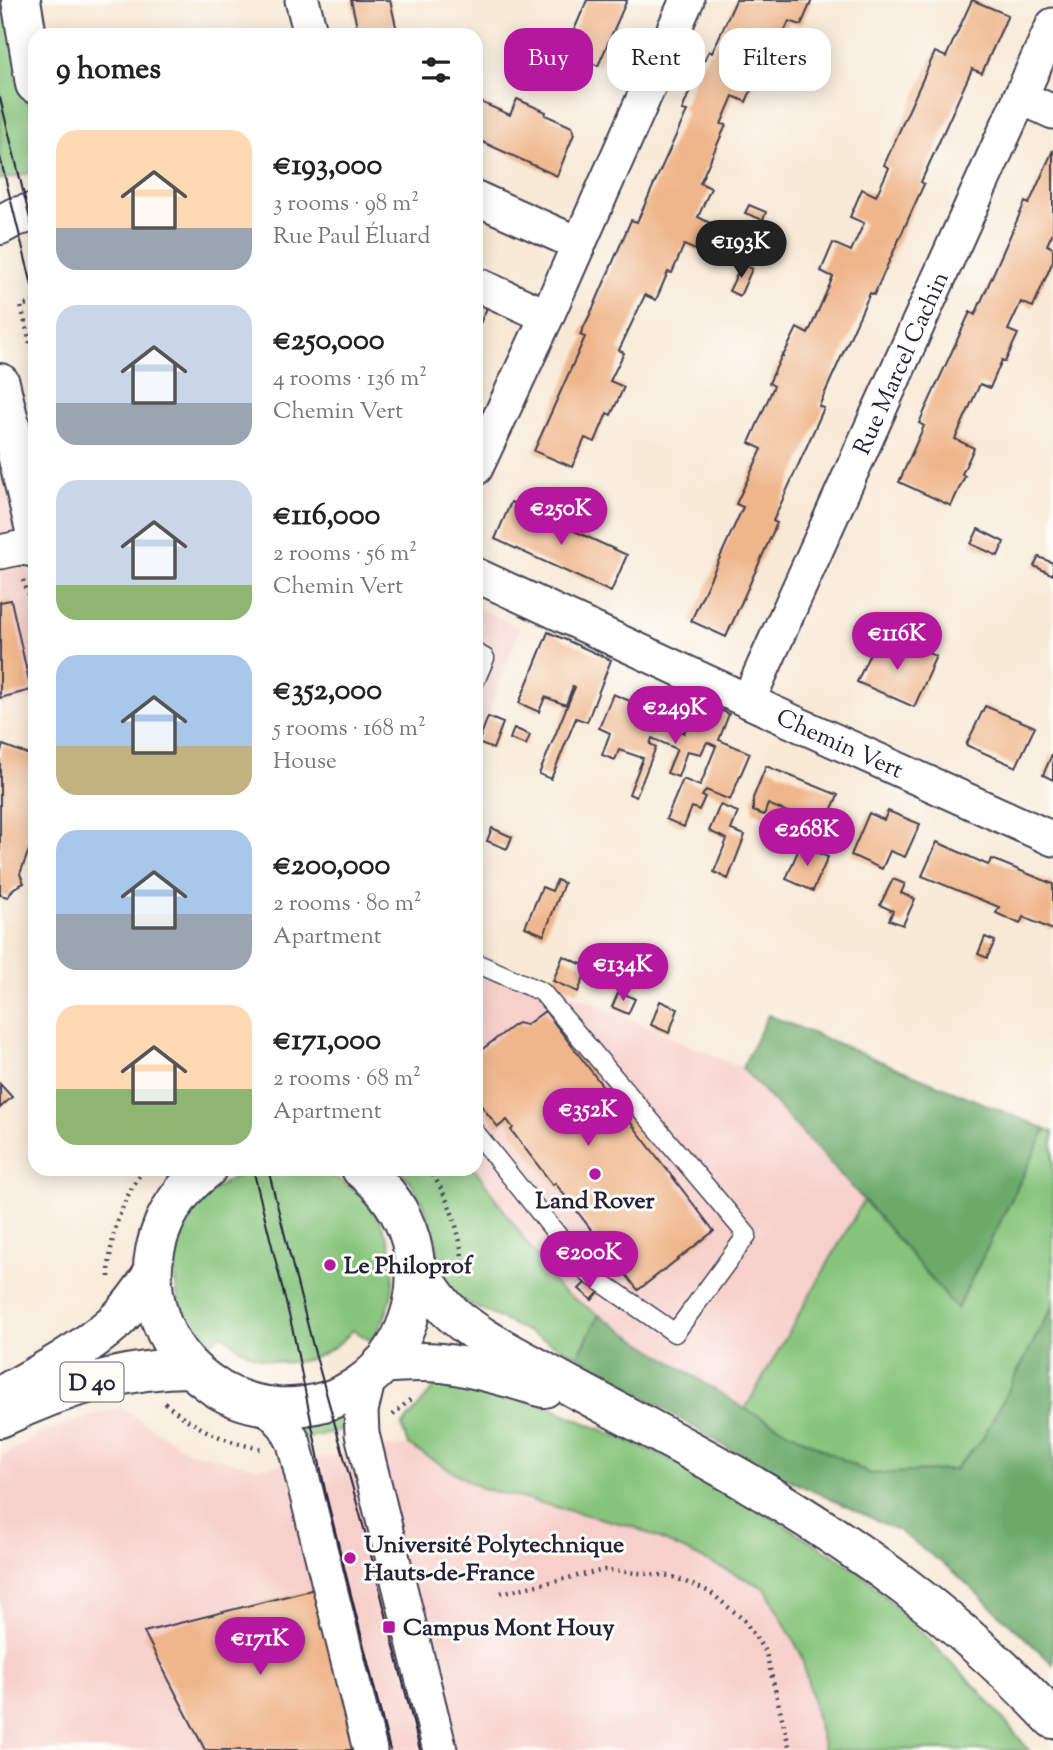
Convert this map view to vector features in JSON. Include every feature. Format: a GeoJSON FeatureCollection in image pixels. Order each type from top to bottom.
{"type":"FeatureCollection","features":[{"type":"Feature","properties":{"kind":"main road"},"geometry":{"type":"LineString","coordinates":[[21,0],[28,42]]}},
{"type":"Feature","properties":{"kind":"main road"},"geometry":{"type":"LineString","coordinates":[[0,225],[15,216],[28,213]]}},
{"type":"Feature","properties":{"kind":"main road"},"geometry":{"type":"LineString","coordinates":[[0,383],[28,501]]}},
{"type":"Feature","properties":{"kind":"main road"},"geometry":{"type":"LineString","coordinates":[[196,1176],[175,1202],[155,1249],[152,1275],[162,1325],[174,1348],[190,1368],[212,1386],[238,1399],[266,1406],[293,1407],[318,1403],[339,1395],[375,1371],[398,1343],[409,1319],[415,1293],[416,1266],[411,1240],[402,1215],[387,1193],[370,1176]]}},
{"type":"Feature","properties":{"kind":"main road"},"geometry":{"type":"LineString","coordinates":[[416,1266],[440,1300],[483,1337],[808,1518],[863,1556],[933,1608],[1053,1719]]}},
{"type":"Feature","properties":{"kind":"main road","name":"D 40"},"geometry":{"type":"LineString","coordinates":[[0,1397],[76,1352],[116,1321],[133,1303],[152,1275]]}},
{"type":"Feature","properties":{"kind":"main road"},"geometry":{"type":"LineString","coordinates":[[375,1371],[417,1362],[439,1363],[499,1375],[606,1406]]}},
{"type":"Feature","properties":{"kind":"main road","name":"D 40"},"geometry":{"type":"LineString","coordinates":[[0,1418],[40,1400],[115,1375],[160,1368],[190,1368]]}},
{"type":"Feature","properties":{"kind":"street"},"geometry":{"type":"LineString","coordinates":[[302,0],[309,28]]}},
{"type":"Feature","properties":{"kind":"street"},"geometry":{"type":"LineString","coordinates":[[483,453],[687,0]]}},
{"type":"Feature","properties":{"kind":"street","name":"Rue Marcel Cachin"},"geometry":{"type":"LineString","coordinates":[[748,701],[1053,24]]}},
{"type":"Feature","properties":{"kind":"street"},"geometry":{"type":"LineString","coordinates":[[1020,97],[1053,112]]}},
{"type":"Feature","properties":{"kind":"street"},"geometry":{"type":"LineString","coordinates":[[483,201],[579,244]]}},
{"type":"Feature","properties":{"kind":"street"},"geometry":{"type":"LineString","coordinates":[[483,287],[547,316]]}},
{"type":"Feature","properties":{"kind":"street"},"geometry":{"type":"LineString","coordinates":[[0,552],[28,549]]}},
{"type":"Feature","properties":{"kind":"street","name":"Chemin Vert"},"geometry":{"type":"LineString","coordinates":[[483,578],[1053,839]]}},
{"type":"Feature","properties":{"kind":"street"},"geometry":{"type":"LineString","coordinates":[[375,1371],[361,1411],[362,1434],[440,1750]]}},
{"type":"Feature","properties":{"kind":"street"},"geometry":{"type":"LineString","coordinates":[[266,1406],[285,1426],[296,1450],[370,1750]]}},
{"type":"Feature","properties":{"kind":"lane"},"geometry":{"type":"LineString","coordinates":[[483,966],[542,992],[747,1235],[675,1333],[588,1273],[483,1142]]}},
{"type":"Feature","properties":{"kind":"path"},"geometry":{"type":"LineString","coordinates":[[28,304],[20,306],[28,336]]}},
{"type":"Feature","properties":{"kind":"path"},"geometry":{"type":"LineString","coordinates":[[116,1321],[109,1281],[112,1241],[124,1202],[140,1176]]}},
{"type":"Feature","properties":{"kind":"path"},"geometry":{"type":"LineString","coordinates":[[433,1176],[444,1193],[461,1241],[463,1280],[458,1318]]}},
{"type":"Feature","properties":{"kind":"path"},"geometry":{"type":"LineString","coordinates":[[362,1434],[407,1404],[439,1363]]}},
{"type":"Feature","properties":{"kind":"path"},"geometry":{"type":"LineString","coordinates":[[138,1371],[154,1392],[173,1410],[218,1437],[257,1448],[296,1450]]}},
{"type":"Feature","properties":{"kind":"path"},"geometry":{"type":"LineString","coordinates":[[501,1593],[604,1570],[671,1576],[710,1592],[744,1620],[766,1653],[790,1750]]}},
{"type":"Feature","properties":{"kind":"shaded area"},"geometry":{"type":"Polygon","coordinates":[[[0,438],[28,569],[28,697],[0,705],[0,438]]]}},
{"type":"Feature","properties":{"kind":"shaded area"},"geometry":{"type":"Polygon","coordinates":[[[483,610],[520,628],[483,726],[483,610]]]}},
{"type":"Feature","properties":{"kind":"shaded area"},"geometry":{"type":"Polygon","coordinates":[[[483,955],[742,1068],[864,1200],[745,1409],[559,1289],[480,1176],[483,1176],[483,955]]]}},
{"type":"Feature","properties":{"kind":"shaded area","name":"Université Polytechnique Hauts-de-France"},"geometry":{"type":"Polygon","coordinates":[[[120,1407],[188,1451],[257,1468],[408,1445],[481,1488],[634,1527],[765,1588],[801,1654],[824,1750],[0,1750],[0,1458],[41,1433],[120,1407]]]}},
{"type":"Feature","properties":{"kind":"green space"},"geometry":{"type":"Polygon","coordinates":[[[0,0],[11,0],[28,100],[28,174],[0,180],[0,0]]]}},
{"type":"Feature","properties":{"kind":"green space"},"geometry":{"type":"Polygon","coordinates":[[[768,1015],[1046,1129],[957,1309],[864,1200],[742,1068],[768,1015]]]}},
{"type":"Feature","properties":{"kind":"green space"},"geometry":{"type":"Polygon","coordinates":[[[1046,1129],[1053,1132],[1053,1305],[982,1440],[954,1470],[870,1474],[745,1409],[864,1200],[957,1309],[1046,1129]]]}},
{"type":"Feature","properties":{"kind":"green space"},"geometry":{"type":"Polygon","coordinates":[[[332,1176],[362,1197],[378,1217],[388,1240],[393,1265],[392,1291],[385,1317],[371,1341],[353,1330],[322,1354],[289,1362],[255,1356],[223,1334],[203,1347],[189,1326],[180,1304],[175,1281],[176,1258],[182,1235],[193,1214],[209,1195],[232,1178],[332,1176]]]}},
{"type":"Feature","properties":{"kind":"green space"},"geometry":{"type":"Polygon","coordinates":[[[405,1176],[480,1176],[559,1289],[599,1315],[578,1356],[451,1295],[438,1270],[436,1240],[425,1207],[405,1176]]]}},
{"type":"Feature","properties":{"kind":"green space"},"geometry":{"type":"Polygon","coordinates":[[[1053,1305],[1053,1664],[954,1572],[899,1531],[749,1461],[578,1356],[599,1315],[745,1409],[870,1474],[954,1470],[982,1440],[1053,1305]]]}},
{"type":"Feature","properties":{"kind":"green space"},"geometry":{"type":"Polygon","coordinates":[[[439,1382],[534,1401],[687,1466],[858,1570],[978,1689],[1029,1750],[824,1750],[801,1654],[765,1588],[634,1527],[481,1488],[408,1445],[402,1426],[439,1382]]]}},
{"type":"Feature","properties":{"kind":"green space"},"geometry":{"type":"Polygon","coordinates":[[[347,1413],[352,1427],[300,1440],[297,1424],[347,1413]]]}},
{"type":"Feature","properties":{"kind":"building"},"geometry":{"type":"Polygon","coordinates":[[[351,0],[390,0],[396,28],[357,28],[351,0]]]}},
{"type":"Feature","properties":{"kind":"building"},"geometry":{"type":"Polygon","coordinates":[[[587,0],[627,0],[615,28],[607,28],[607,46],[598,66],[593,64],[593,28],[575,28],[587,0]]]}},
{"type":"Feature","properties":{"kind":"building"},"geometry":{"type":"Polygon","coordinates":[[[736,0],[812,0],[801,25],[789,21],[786,28],[723,28],[736,0]]]}},
{"type":"Feature","properties":{"kind":"building"},"geometry":{"type":"Polygon","coordinates":[[[972,0],[1008,15],[982,73],[972,69],[874,295],[870,293],[819,406],[824,408],[773,521],[777,523],[726,637],[691,621],[743,507],[736,504],[762,449],[749,443],[774,386],[769,383],[797,328],[808,334],[833,277],[821,271],[833,243],[851,251],[864,223],[850,217],[862,189],[876,196],[889,168],[884,165],[935,52],[946,57],[972,0]]]}},
{"type":"Feature","properties":{"kind":"building"},"geometry":{"type":"Polygon","coordinates":[[[719,38],[719,91],[751,91],[746,102],[733,96],[721,124],[726,125],[700,183],[711,188],[698,217],[710,223],[698,251],[684,245],[656,300],[645,295],[619,350],[624,353],[610,381],[624,387],[611,415],[607,413],[595,442],[585,438],[572,467],[534,451],[585,337],[580,335],[631,220],[637,222],[687,111],[682,110],[690,91],[705,91],[705,59],[709,51],[712,53],[719,38]]]}},
{"type":"Feature","properties":{"kind":"building"},"geometry":{"type":"Polygon","coordinates":[[[517,99],[572,127],[574,134],[557,176],[483,142],[483,103],[510,115],[517,99]]]}},
{"type":"Feature","properties":{"kind":"building"},"geometry":{"type":"Polygon","coordinates":[[[1053,150],[1053,232],[1047,245],[1053,248],[1053,261],[1033,307],[1021,302],[1008,330],[1018,334],[1005,362],[1002,360],[990,388],[980,384],[955,439],[974,448],[951,506],[899,482],[924,426],[919,423],[970,312],[975,315],[1025,202],[1029,204],[1053,150]]]}},
{"type":"Feature","properties":{"kind":"building"},"geometry":{"type":"Polygon","coordinates":[[[749,205],[766,212],[763,220],[745,213],[749,205]]]}},
{"type":"Feature","properties":{"kind":"building"},"geometry":{"type":"Polygon","coordinates":[[[742,264],[752,269],[740,296],[729,291],[742,264]]]}},
{"type":"Feature","properties":{"kind":"building"},"geometry":{"type":"Polygon","coordinates":[[[511,502],[627,555],[611,592],[495,539],[511,502]]]}},
{"type":"Feature","properties":{"kind":"building"},"geometry":{"type":"Polygon","coordinates":[[[978,529],[1004,542],[998,556],[971,544],[978,529]]]}},
{"type":"Feature","properties":{"kind":"building"},"geometry":{"type":"Polygon","coordinates":[[[1039,557],[1053,563],[1053,575],[1034,566],[1039,557]]]}},
{"type":"Feature","properties":{"kind":"building"},"geometry":{"type":"Polygon","coordinates":[[[11,600],[28,676],[28,691],[0,698],[0,602],[11,600]]]}},
{"type":"Feature","properties":{"kind":"building"},"geometry":{"type":"Polygon","coordinates":[[[548,632],[611,660],[587,722],[576,718],[551,779],[539,774],[575,687],[573,686],[566,705],[545,697],[539,712],[519,703],[548,632]]]}},
{"type":"Feature","properties":{"kind":"building"},"geometry":{"type":"Polygon","coordinates":[[[875,642],[904,654],[908,645],[936,656],[914,707],[857,682],[875,642]]]}},
{"type":"Feature","properties":{"kind":"building"},"geometry":{"type":"Polygon","coordinates":[[[672,688],[693,698],[679,731],[684,733],[698,700],[729,714],[719,740],[750,753],[730,800],[706,790],[699,810],[692,807],[684,827],[666,819],[683,779],[700,786],[716,746],[707,742],[701,754],[687,751],[678,777],[667,773],[677,749],[652,738],[650,744],[656,747],[636,797],[629,794],[643,758],[619,750],[615,760],[602,755],[610,733],[599,728],[613,694],[662,714],[672,688]]]}},
{"type":"Feature","properties":{"kind":"building"},"geometry":{"type":"Polygon","coordinates":[[[985,706],[1035,727],[1016,767],[966,745],[985,706]]]}},
{"type":"Feature","properties":{"kind":"building"},"geometry":{"type":"Polygon","coordinates":[[[488,717],[503,723],[493,749],[483,745],[483,730],[488,717]]]}},
{"type":"Feature","properties":{"kind":"building"},"geometry":{"type":"Polygon","coordinates":[[[514,728],[530,735],[526,745],[510,739],[514,728]]]}},
{"type":"Feature","properties":{"kind":"building"},"geometry":{"type":"Polygon","coordinates":[[[3,745],[28,754],[28,853],[20,874],[24,883],[14,888],[8,897],[0,895],[0,754],[3,745]]]}},
{"type":"Feature","properties":{"kind":"building"},"geometry":{"type":"Polygon","coordinates":[[[1053,752],[1053,780],[1043,775],[1053,752]]]}},
{"type":"Feature","properties":{"kind":"building"},"geometry":{"type":"Polygon","coordinates":[[[766,766],[838,795],[824,827],[768,804],[764,815],[753,811],[753,798],[766,766]]]}},
{"type":"Feature","properties":{"kind":"building"},"geometry":{"type":"Polygon","coordinates":[[[720,805],[738,812],[731,830],[745,835],[728,879],[714,872],[727,839],[709,831],[720,805]]]}},
{"type":"Feature","properties":{"kind":"building"},"geometry":{"type":"Polygon","coordinates":[[[888,811],[920,824],[905,857],[890,851],[882,869],[851,855],[869,813],[884,820],[888,811]]]}},
{"type":"Feature","properties":{"kind":"building"},"geometry":{"type":"Polygon","coordinates":[[[492,828],[512,837],[507,849],[487,841],[492,828]]]}},
{"type":"Feature","properties":{"kind":"building"},"geometry":{"type":"Polygon","coordinates":[[[937,842],[988,865],[992,859],[1053,884],[1053,930],[1023,917],[1020,924],[996,913],[999,907],[922,876],[937,842]]]}},
{"type":"Feature","properties":{"kind":"building"},"geometry":{"type":"Polygon","coordinates":[[[800,846],[828,857],[813,891],[786,879],[800,846]]]}},
{"type":"Feature","properties":{"kind":"building"},"geometry":{"type":"Polygon","coordinates":[[[893,879],[905,884],[901,893],[915,899],[903,925],[889,920],[893,911],[880,905],[893,879]]]}},
{"type":"Feature","properties":{"kind":"building"},"geometry":{"type":"Polygon","coordinates":[[[557,880],[564,883],[544,935],[525,927],[542,887],[552,891],[557,880]]]}},
{"type":"Feature","properties":{"kind":"building"},"geometry":{"type":"Polygon","coordinates":[[[985,937],[995,941],[987,958],[978,954],[985,937]]]}},
{"type":"Feature","properties":{"kind":"building"},"geometry":{"type":"Polygon","coordinates":[[[563,956],[588,967],[578,992],[553,981],[563,956]]]}},
{"type":"Feature","properties":{"kind":"building"},"geometry":{"type":"Polygon","coordinates":[[[619,991],[635,999],[628,1014],[612,1007],[619,991]]]}},
{"type":"Feature","properties":{"kind":"building"},"geometry":{"type":"Polygon","coordinates":[[[660,1001],[678,1009],[669,1033],[651,1025],[660,1001]]]}},
{"type":"Feature","properties":{"kind":"building"},"geometry":{"type":"Polygon","coordinates":[[[545,1011],[714,1231],[638,1290],[555,1183],[553,1185],[511,1130],[513,1128],[507,1120],[498,1127],[483,1108],[483,1049],[514,1025],[526,1025],[545,1011]]]}},
{"type":"Feature","properties":{"kind":"building"},"geometry":{"type":"Polygon","coordinates":[[[0,1084],[12,1097],[0,1108],[0,1084]]]}},
{"type":"Feature","properties":{"kind":"building"},"geometry":{"type":"Polygon","coordinates":[[[586,1282],[599,1292],[592,1300],[579,1289],[586,1282]]]}},
{"type":"Feature","properties":{"kind":"building"},"geometry":{"type":"Polygon","coordinates":[[[319,1588],[359,1750],[205,1750],[144,1632],[319,1588]]]}},
{"type":"Feature","properties":{"kind":"tram line"},"geometry":{"type":"LineString","coordinates":[[0,98],[28,211]]}},
{"type":"Feature","properties":{"kind":"tram line"},"geometry":{"type":"LineString","coordinates":[[0,157],[28,269]]}},
{"type":"Feature","properties":{"kind":"tram line"},"geometry":{"type":"LineString","coordinates":[[255,1176],[293,1331],[326,1495],[390,1750]]}},
{"type":"Feature","properties":{"kind":"tram line"},"geometry":{"type":"LineString","coordinates":[[270,1176],[313,1346],[368,1543],[420,1750]]}},
{"type":"Feature","properties":{"kind":"place","name":"Land Rover"},"geometry":{"type":"Point","coordinates":[595,1174]}},
{"type":"Feature","properties":{"kind":"place","name":"Le Philoprof"},"geometry":{"type":"Point","coordinates":[330,1265]}},
{"type":"Feature","properties":{"kind":"place","name":"Université Polytechnique Hauts-de-France"},"geometry":{"type":"Point","coordinates":[350,1558]}},
{"type":"Feature","properties":{"kind":"place","name":"Campus Mont Houy"},"geometry":{"type":"Point","coordinates":[389,1627]}}]}
